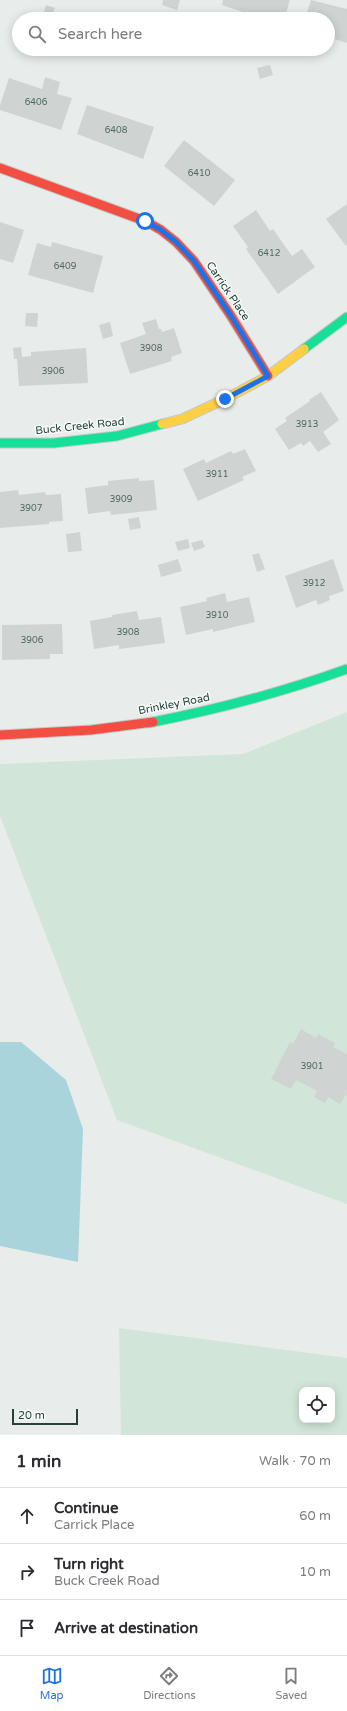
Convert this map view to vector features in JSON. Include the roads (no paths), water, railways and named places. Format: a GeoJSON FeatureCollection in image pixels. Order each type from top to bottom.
{"type":"FeatureCollection","features":[{"type":"Feature","properties":{"kind":"street","name":"Carrick Place"},"geometry":{"type":"LineString","coordinates":[[0,168],[145,221],[161,230],[176,242],[194,261],[231,316],[268,376]]}},
{"type":"Feature","properties":{"kind":"street","name":"Buck Creek Road"},"geometry":{"type":"LineString","coordinates":[[0,442],[54,443],[117,436],[182,419],[225,399],[268,376],[347,317]]}},
{"type":"Feature","properties":{"kind":"street","name":"Brinkley Road"},"geometry":{"type":"LineString","coordinates":[[0,734],[50,733],[120,727],[188,715],[302,686],[347,669]]}},
{"type":"Feature","properties":{"kind":"water"},"geometry":{"type":"Polygon","coordinates":[[[0,1042],[21,1042],[66,1080],[83,1129],[78,1262],[0,1246],[0,1042]]]}}]}
